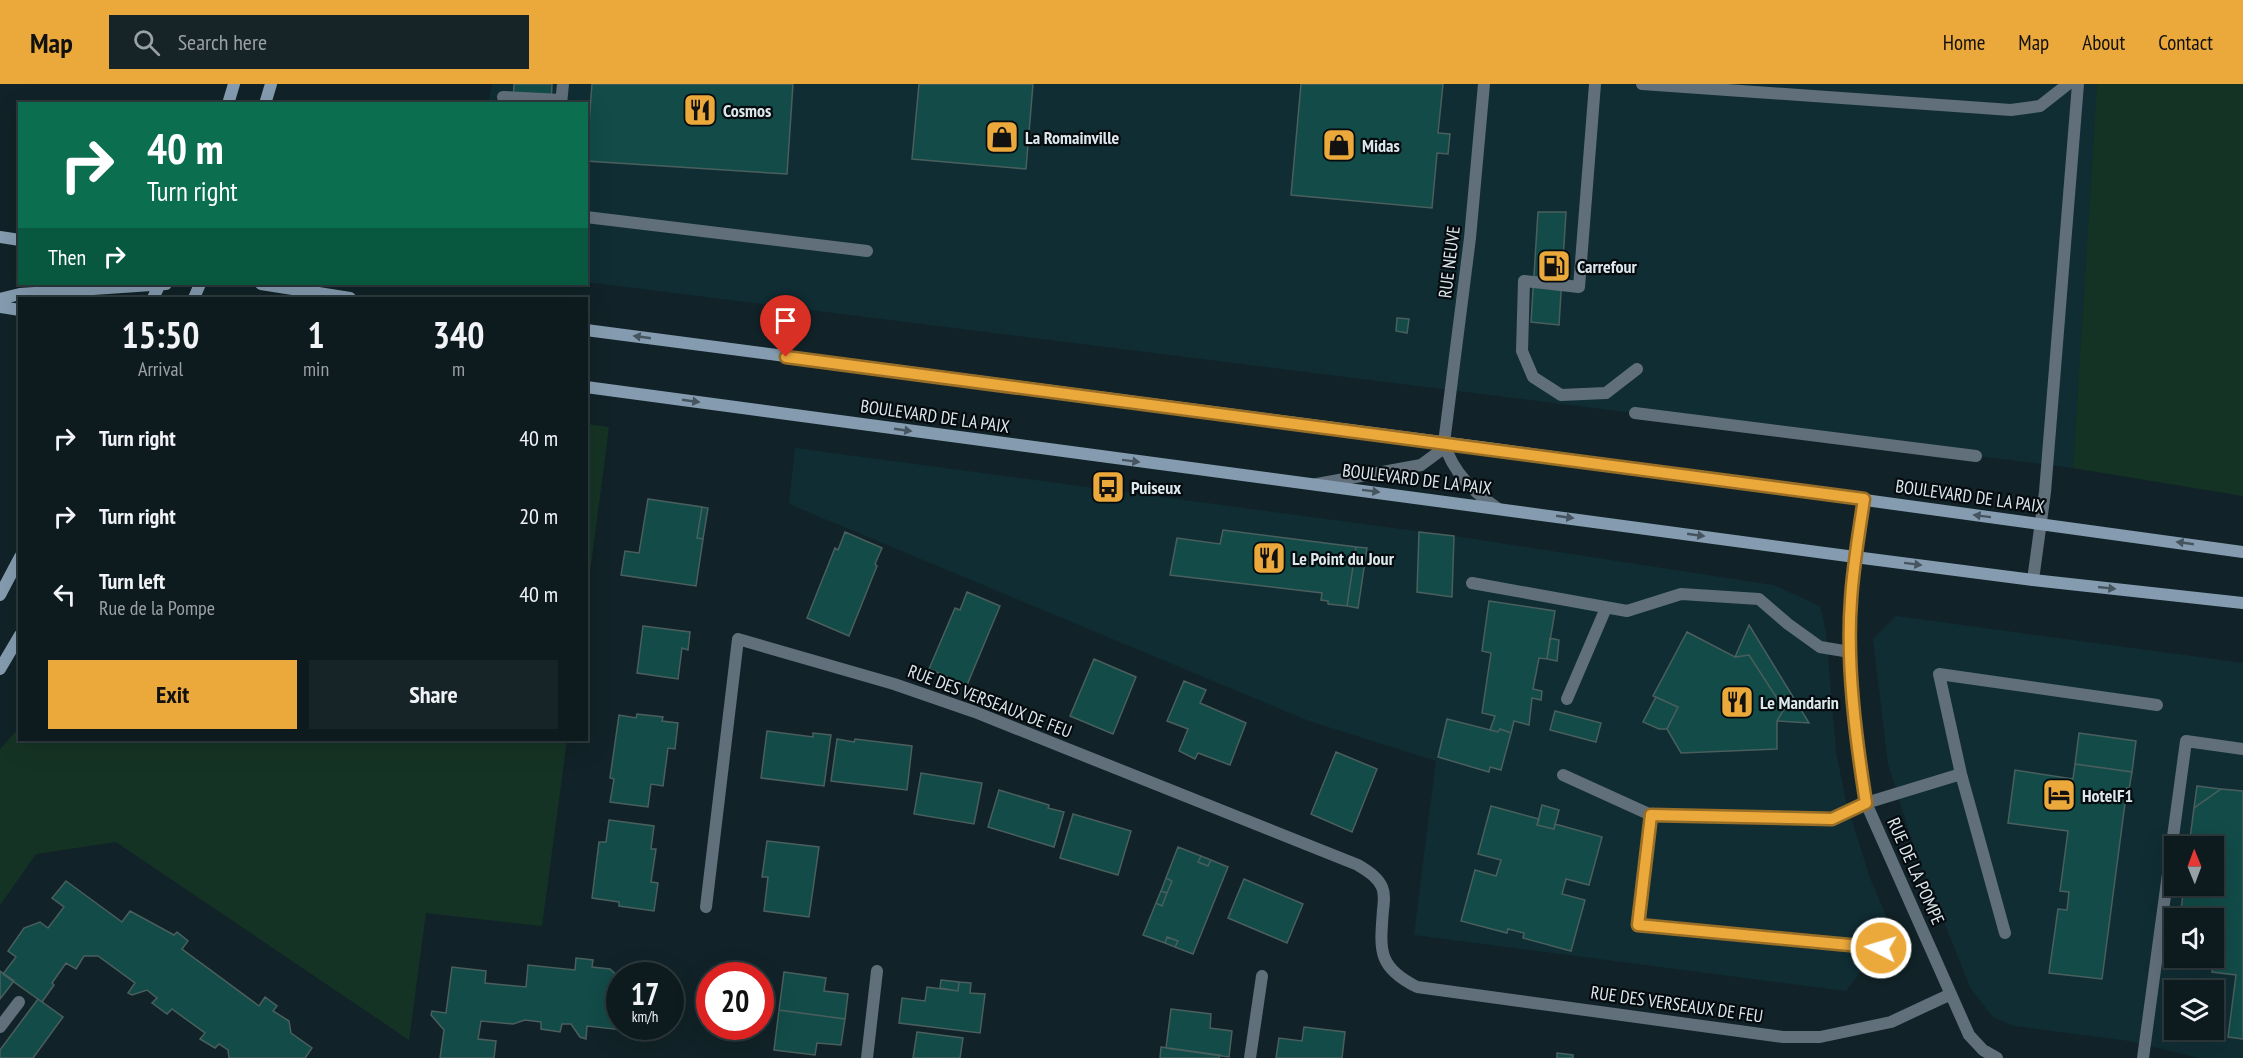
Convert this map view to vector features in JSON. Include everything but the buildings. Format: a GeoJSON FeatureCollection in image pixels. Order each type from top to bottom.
{"type":"FeatureCollection","features":[{"type":"Feature","properties":{"kind":"main road"},"geometry":{"type":"LineString","coordinates":[[229,102],[234,84]]}},
{"type":"Feature","properties":{"kind":"main road"},"geometry":{"type":"LineString","coordinates":[[266,102],[271,84]]}},
{"type":"Feature","properties":{"kind":"main road"},"geometry":{"type":"LineString","coordinates":[[0,237],[18,240]]}},
{"type":"Feature","properties":{"kind":"main road"},"geometry":{"type":"LineString","coordinates":[[0,299],[20,294],[146,285]]}},
{"type":"Feature","properties":{"kind":"main road"},"geometry":{"type":"LineString","coordinates":[[287,286],[345,297]]}},
{"type":"Feature","properties":{"kind":"main road"},"geometry":{"type":"LineString","coordinates":[[0,307],[18,311]]}},
{"type":"Feature","properties":{"kind":"main road","name":"BOULEVARD DE LA PAIX"},"geometry":{"type":"LineString","coordinates":[[588,330],[1864,499],[2243,552]]}},
{"type":"Feature","properties":{"kind":"main road","name":"BOULEVARD DE LA PAIX"},"geometry":{"type":"LineString","coordinates":[[588,387],[1855,557],[2033,580],[2243,603]]}},
{"type":"Feature","properties":{"kind":"main road"},"geometry":{"type":"LineString","coordinates":[[0,595],[18,561]]}},
{"type":"Feature","properties":{"kind":"main road"},"geometry":{"type":"LineString","coordinates":[[0,669],[18,638]]}},
{"type":"Feature","properties":{"kind":"street"},"geometry":{"type":"LineString","coordinates":[[504,95],[561,102],[563,84]]}},
{"type":"Feature","properties":{"kind":"street","name":"RUE NEUVE"},"geometry":{"type":"LineString","coordinates":[[1444,443],[1470,238],[1484,84]]}},
{"type":"Feature","properties":{"kind":"street"},"geometry":{"type":"LineString","coordinates":[[1595,84],[1579,286],[1524,281],[1522,351],[1533,377],[1561,395],[1606,393],[1637,369]]}},
{"type":"Feature","properties":{"kind":"street"},"geometry":{"type":"LineString","coordinates":[[1642,84],[2011,110],[2040,106],[2068,84]]}},
{"type":"Feature","properties":{"kind":"street"},"geometry":{"type":"LineString","coordinates":[[2033,580],[2046,492],[2078,84]]}},
{"type":"Feature","properties":{"kind":"street"},"geometry":{"type":"LineString","coordinates":[[588,217],[867,251]]}},
{"type":"Feature","properties":{"kind":"street"},"geometry":{"type":"LineString","coordinates":[[1635,413],[1976,456]]}},
{"type":"Feature","properties":{"kind":"street"},"geometry":{"type":"LineString","coordinates":[[1313,484],[1421,465],[1436,455],[1444,443]]}},
{"type":"Feature","properties":{"kind":"street"},"geometry":{"type":"LineString","coordinates":[[1444,443],[1457,471],[1467,485],[1497,508]]}},
{"type":"Feature","properties":{"kind":"street","name":"RUE DE LA POMPE"},"geometry":{"type":"LineString","coordinates":[[1864,499],[1850,602],[1850,652],[1857,747],[1866,803],[1969,1035],[1982,1054],[1997,1058]]}},
{"type":"Feature","properties":{"kind":"street"},"geometry":{"type":"LineString","coordinates":[[1472,583],[1628,611],[1681,594],[1759,599],[1820,647],[1850,652]]}},
{"type":"Feature","properties":{"kind":"street"},"geometry":{"type":"LineString","coordinates":[[1567,699],[1606,608]]}},
{"type":"Feature","properties":{"kind":"street","name":"RUE DES VERSEAUX DE FEU"},"geometry":{"type":"LineString","coordinates":[[706,908],[738,639],[894,684],[975,712],[1358,865],[1375,876],[1382,887],[1384,897],[1381,940],[1383,956],[1396,974],[1417,987],[1783,1037],[1821,1037],[1891,1022],[1951,994]]}},
{"type":"Feature","properties":{"kind":"street"},"geometry":{"type":"LineString","coordinates":[[2006,933],[1961,774],[1939,674],[2157,705]]}},
{"type":"Feature","properties":{"kind":"street"},"geometry":{"type":"LineString","coordinates":[[2144,1058],[2186,741],[2243,749]]}},
{"type":"Feature","properties":{"kind":"street"},"geometry":{"type":"LineString","coordinates":[[1563,775],[1651,815],[1832,819],[1866,803],[1961,774]]}},
{"type":"Feature","properties":{"kind":"street"},"geometry":{"type":"LineString","coordinates":[[1651,815],[1638,925],[1881,948]]}},
{"type":"Feature","properties":{"kind":"street"},"geometry":{"type":"LineString","coordinates":[[867,1058],[877,971]]}},
{"type":"Feature","properties":{"kind":"street"},"geometry":{"type":"LineString","coordinates":[[1251,1058],[1262,976]]}},
{"type":"Feature","properties":{"kind":"street"},"geometry":{"type":"LineString","coordinates":[[0,1028],[19,1002]]}},
{"type":"Feature","properties":{"kind":"shaded area"},"geometry":{"type":"Polygon","coordinates":[[[492,84],[2097,84],[2073,468],[588,282],[588,102],[488,102],[492,84]]]}},
{"type":"Feature","properties":{"kind":"shaded area"},"geometry":{"type":"Polygon","coordinates":[[[795,448],[1454,536],[1773,585],[1820,606],[1826,632],[1836,751],[1846,802],[1870,878],[1892,930],[1846,991],[1414,935],[1436,761],[1309,721],[789,504],[795,448]]]}},
{"type":"Feature","properties":{"kind":"shaded area"},"geometry":{"type":"Polygon","coordinates":[[[1896,616],[2243,663],[2243,1058],[2199,1058],[2129,1041],[2014,1026],[1993,1017],[1971,989],[1913,844],[1888,764],[1873,639],[1896,616]]]}},
{"type":"Feature","properties":{"kind":"green space"},"geometry":{"type":"Polygon","coordinates":[[[2097,84],[2243,84],[2243,496],[2073,468],[2097,84]]]}},
{"type":"Feature","properties":{"kind":"green space"},"geometry":{"type":"Polygon","coordinates":[[[588,424],[609,427],[588,588],[588,424]]]}},
{"type":"Feature","properties":{"kind":"green space"},"geometry":{"type":"Polygon","coordinates":[[[18,729],[18,741],[567,741],[542,926],[426,913],[409,1040],[116,842],[36,854],[0,905],[0,749],[18,729]]]}},
{"type":"Feature","properties":{"kind":"place","name":"Cosmos"},"geometry":{"type":"Point","coordinates":[700,110]}},
{"type":"Feature","properties":{"kind":"place","name":"La Romainville"},"geometry":{"type":"Point","coordinates":[1002,137]}},
{"type":"Feature","properties":{"kind":"place","name":"Midas"},"geometry":{"type":"Point","coordinates":[1339,145]}},
{"type":"Feature","properties":{"kind":"place","name":"Carrefour"},"geometry":{"type":"Point","coordinates":[1554,266]}},
{"type":"Feature","properties":{"kind":"place","name":"Puiseux"},"geometry":{"type":"Point","coordinates":[1108,487]}},
{"type":"Feature","properties":{"kind":"place","name":"Le Point du Jour"},"geometry":{"type":"Point","coordinates":[1269,558]}},
{"type":"Feature","properties":{"kind":"place","name":"Le Mandarin"},"geometry":{"type":"Point","coordinates":[1737,702]}},
{"type":"Feature","properties":{"kind":"place","name":"HotelF1"},"geometry":{"type":"Point","coordinates":[2059,795]}},
{"type":"Feature","properties":{"kind":"route"},"geometry":{"type":"LineString","coordinates":[[786,357],[1864,499],[1850,602],[1850,652],[1857,747],[1866,803],[1832,819],[1651,815],[1638,925],[1881,948]]}}]}
